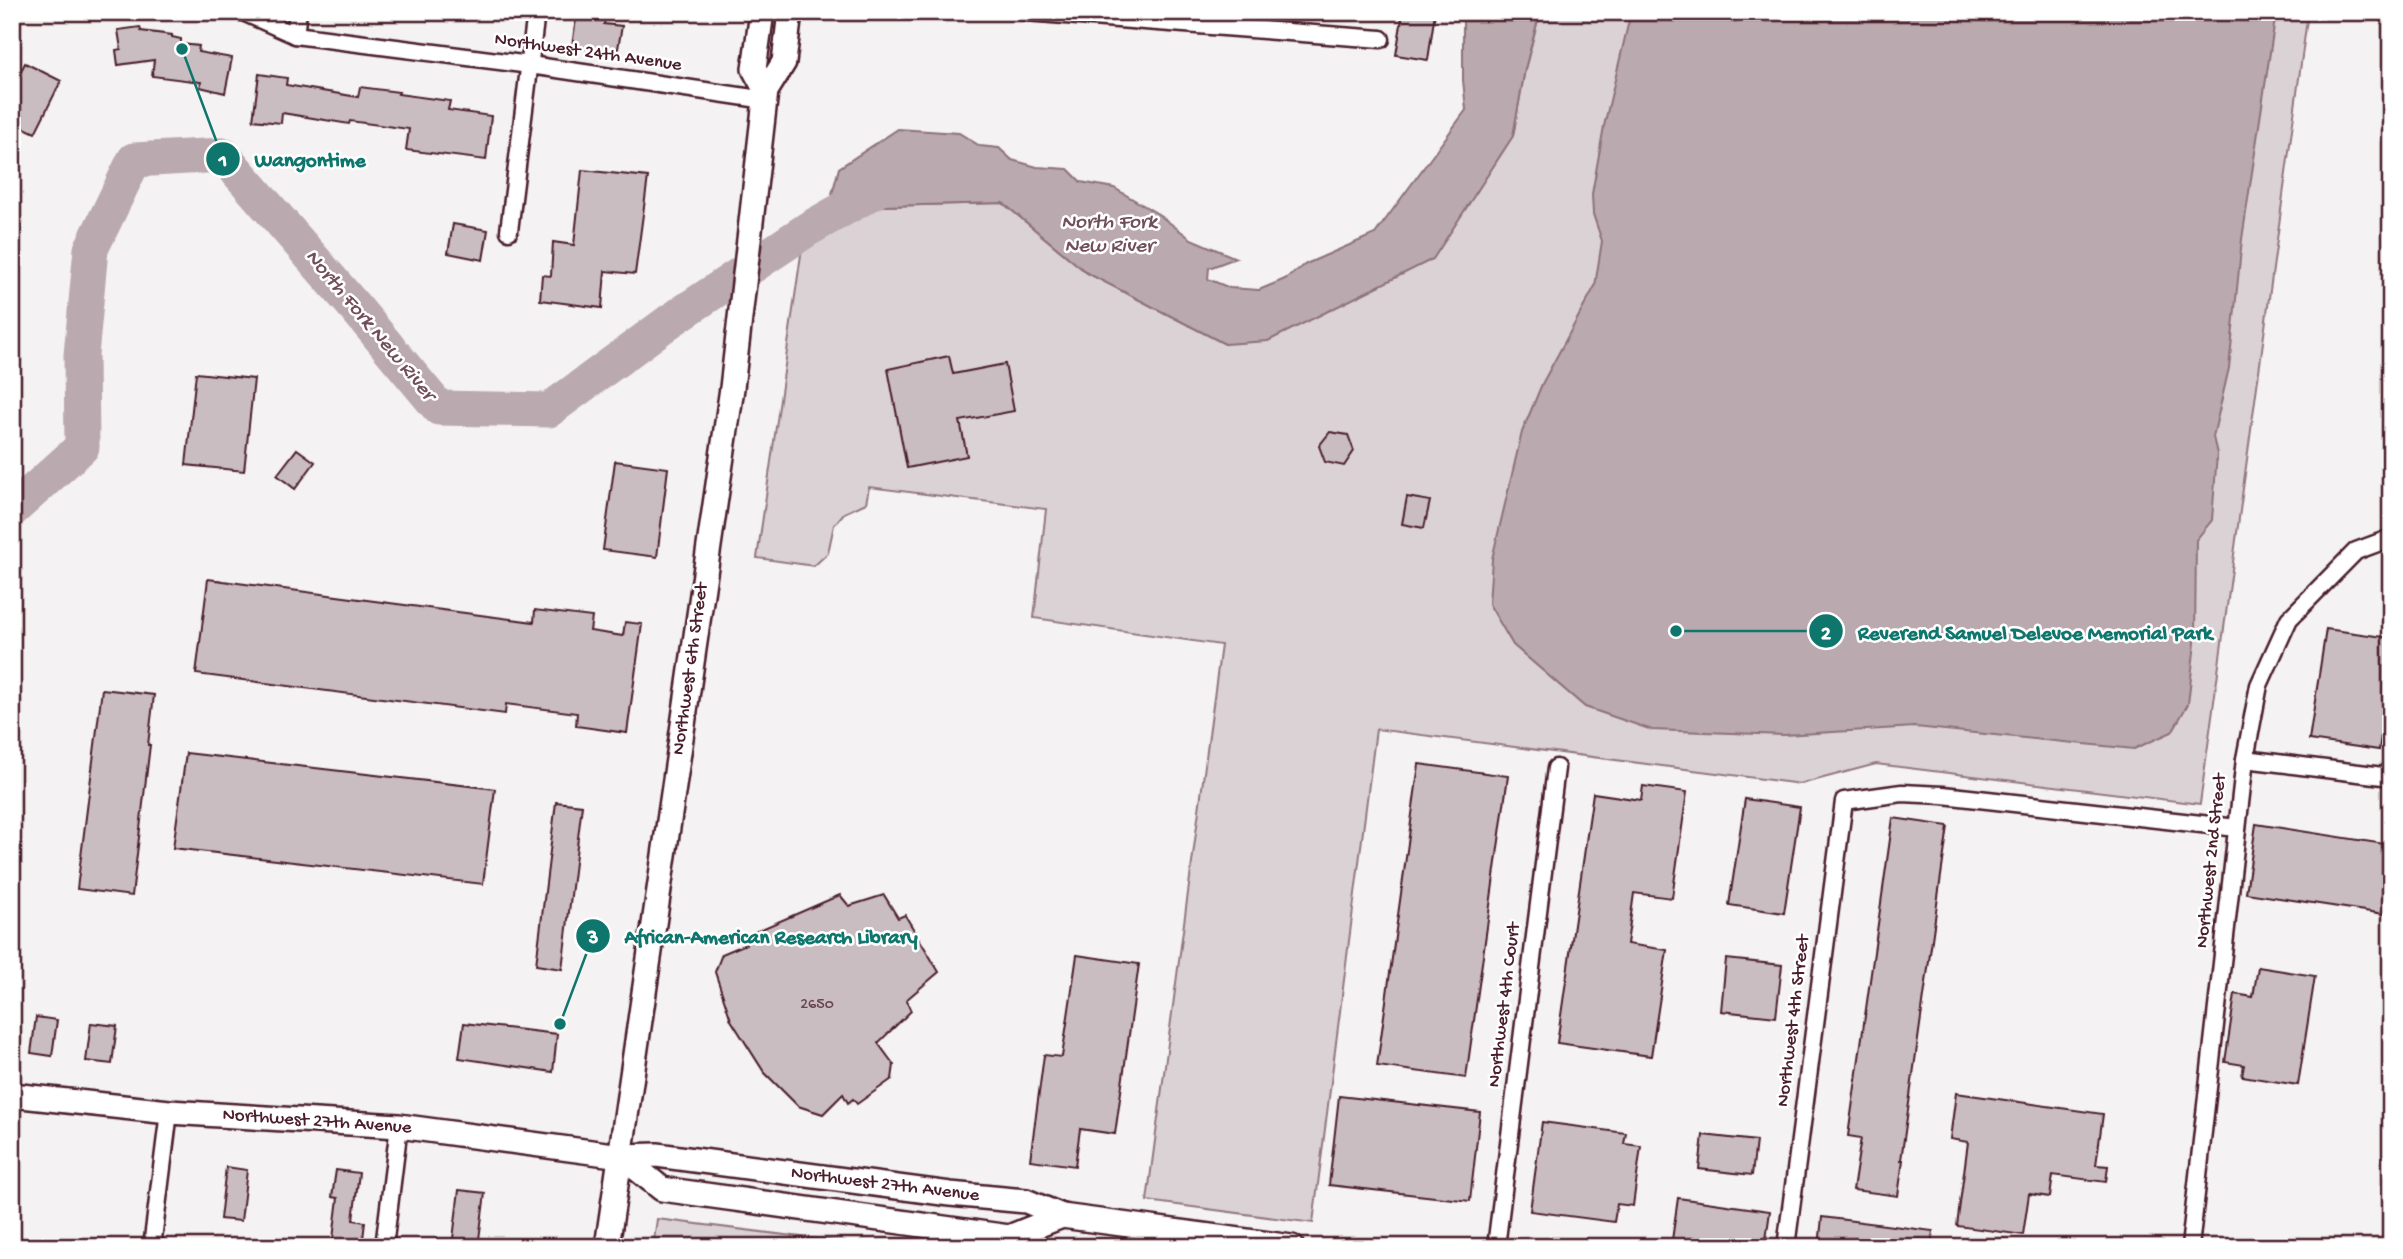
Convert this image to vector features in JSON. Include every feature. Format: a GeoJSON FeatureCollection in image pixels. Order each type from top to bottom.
{"type":"FeatureCollection","features":[{"type":"Feature","properties":{"kind":"street","name":"Northwest 24th Avenue"},"geometry":{"type":"LineString","coordinates":[[243,12],[295,34],[766,96]]}},
{"type":"Feature","properties":{"kind":"street"},"geometry":{"type":"LineString","coordinates":[[295,34],[298,12]]}},
{"type":"Feature","properties":{"kind":"street"},"geometry":{"type":"LineString","coordinates":[[509,231],[536,12]]}},
{"type":"Feature","properties":{"kind":"street","name":"Northwest 6th Street"},"geometry":{"type":"LineString","coordinates":[[762,12],[754,69],[766,96]]}},
{"type":"Feature","properties":{"kind":"street","name":"Northwest 6th Street"},"geometry":{"type":"LineString","coordinates":[[607,1247],[732,388],[766,96],[783,62],[790,12]]}},
{"type":"Feature","properties":{"kind":"street"},"geometry":{"type":"LineString","coordinates":[[1025,12],[1381,39]]}},
{"type":"Feature","properties":{"kind":"street","name":"Northwest 2nd Street"},"geometry":{"type":"LineString","coordinates":[[2190,1247],[2245,759],[2259,685],[2289,619],[2356,551],[2391,538]]}},
{"type":"Feature","properties":{"kind":"street"},"geometry":{"type":"LineString","coordinates":[[2245,759],[2391,777]]}},
{"type":"Feature","properties":{"kind":"street","name":"Northwest 4th Court"},"geometry":{"type":"LineString","coordinates":[[1496,1247],[1556,768]]}},
{"type":"Feature","properties":{"kind":"street","name":"Northwest 4th Street"},"geometry":{"type":"LineString","coordinates":[[1786,1247],[1844,801],[1902,793],[1943,795],[2237,828]]}},
{"type":"Feature","properties":{"kind":"street","name":"Northwest 27th Avenue"},"geometry":{"type":"LineString","coordinates":[[12,1095],[169,1112],[399,1126],[621,1156],[664,1156],[950,1194],[1026,1201],[1062,1216],[1292,1247]]}},
{"type":"Feature","properties":{"kind":"street"},"geometry":{"type":"LineString","coordinates":[[152,1247],[169,1112]]}},
{"type":"Feature","properties":{"kind":"street"},"geometry":{"type":"LineString","coordinates":[[384,1247],[399,1126]]}},
{"type":"Feature","properties":{"kind":"street","name":"Northwest 27th Avenue"},"geometry":{"type":"LineString","coordinates":[[621,1156],[662,1189],[1009,1237],[1062,1216]]}},
{"type":"Feature","properties":{"kind":"shaded area"},"geometry":{"type":"Polygon","coordinates":[[[1540,12],[2308,12],[2200,804],[1876,764],[1801,784],[1376,729],[1313,1223],[1147,1201],[1221,645],[1034,618],[1046,509],[869,487],[866,503],[844,513],[834,525],[828,553],[814,566],[757,558],[803,241],[882,206],[1003,203],[1087,273],[1225,344],[1513,136],[1525,69],[1540,12]]]}},
{"type":"Feature","properties":{"kind":"shaded area"},"geometry":{"type":"Polygon","coordinates":[[[657,1219],[881,1247],[653,1247],[657,1219]]]}},
{"type":"Feature","properties":{"kind":"water","name":"North Fork New River"},"geometry":{"type":"Polygon","coordinates":[[[1463,12],[1540,12],[1525,69],[1513,136],[1433,259],[1268,341],[1225,344],[1087,273],[1003,203],[882,206],[852,219],[832,194],[839,168],[898,129],[959,133],[980,146],[999,148],[1012,160],[1037,167],[1068,169],[1081,182],[1114,188],[1158,214],[1191,239],[1236,258],[1209,268],[1208,279],[1230,288],[1259,290],[1285,279],[1306,264],[1375,234],[1466,110],[1463,12]]]}},
{"type":"Feature","properties":{"kind":"water"},"geometry":{"type":"Polygon","coordinates":[[[1631,12],[2273,12],[2275,19],[2242,239],[2229,368],[2213,437],[2217,454],[2212,520],[2196,540],[2195,643],[2188,704],[2172,732],[2134,749],[1915,727],[1784,735],[1652,730],[1585,707],[1513,645],[1489,604],[1492,559],[1522,432],[1542,384],[1595,286],[1602,241],[1593,214],[1592,194],[1604,126],[1631,12]]]}},
{"type":"Feature","properties":{"kind":"building"},"geometry":{"type":"Polygon","coordinates":[[[577,12],[606,12],[604,24],[622,26],[617,54],[572,46],[577,12]]]}},
{"type":"Feature","properties":{"kind":"building"},"geometry":{"type":"Polygon","coordinates":[[[1403,12],[1435,12],[1428,60],[1396,55],[1403,12]]]}},
{"type":"Feature","properties":{"kind":"building"},"geometry":{"type":"Polygon","coordinates":[[[140,27],[141,31],[172,35],[181,39],[181,44],[199,46],[198,52],[232,58],[225,93],[200,87],[201,82],[152,76],[154,60],[118,65],[116,50],[121,49],[118,30],[140,27]]]}},
{"type":"Feature","properties":{"kind":"building"},"geometry":{"type":"Polygon","coordinates":[[[25,63],[61,81],[35,133],[12,122],[12,89],[25,63]]]}},
{"type":"Feature","properties":{"kind":"building"},"geometry":{"type":"Polygon","coordinates":[[[259,74],[287,78],[286,85],[358,97],[360,87],[450,101],[448,110],[491,116],[486,160],[406,150],[409,129],[350,121],[349,124],[282,113],[281,123],[253,120],[259,74]]]}},
{"type":"Feature","properties":{"kind":"building"},"geometry":{"type":"Polygon","coordinates":[[[582,170],[648,177],[635,274],[605,271],[602,308],[540,300],[542,275],[551,276],[553,242],[574,245],[582,170]]]}},
{"type":"Feature","properties":{"kind":"building"},"geometry":{"type":"Polygon","coordinates":[[[453,224],[488,230],[483,260],[448,253],[453,224]]]}},
{"type":"Feature","properties":{"kind":"building"},"geometry":{"type":"Polygon","coordinates":[[[949,356],[953,374],[1005,364],[1014,411],[960,421],[967,456],[907,468],[888,369],[949,356]]]}},
{"type":"Feature","properties":{"kind":"building"},"geometry":{"type":"Polygon","coordinates":[[[196,373],[254,379],[244,471],[186,465],[196,373]]]}},
{"type":"Feature","properties":{"kind":"building"},"geometry":{"type":"Polygon","coordinates":[[[1330,432],[1348,435],[1354,451],[1344,466],[1325,462],[1319,446],[1330,432]]]}},
{"type":"Feature","properties":{"kind":"building"},"geometry":{"type":"Polygon","coordinates":[[[297,449],[315,462],[295,489],[277,475],[297,449]]]}},
{"type":"Feature","properties":{"kind":"building"},"geometry":{"type":"Polygon","coordinates":[[[615,461],[668,468],[657,557],[603,550],[615,461]]]}},
{"type":"Feature","properties":{"kind":"building"},"geometry":{"type":"Polygon","coordinates":[[[1407,497],[1430,501],[1424,528],[1402,524],[1407,497]]]}},
{"type":"Feature","properties":{"kind":"building"},"geometry":{"type":"Polygon","coordinates":[[[208,579],[534,622],[535,610],[592,617],[590,631],[623,636],[625,622],[642,624],[627,733],[576,726],[577,713],[506,704],[505,714],[196,674],[208,579]]]}},
{"type":"Feature","properties":{"kind":"building"},"geometry":{"type":"Polygon","coordinates":[[[2326,629],[2391,638],[2391,666],[2379,750],[2309,740],[2326,629]]]}},
{"type":"Feature","properties":{"kind":"building"},"geometry":{"type":"Polygon","coordinates":[[[102,689],[154,695],[132,896],[77,889],[102,689]]]}},
{"type":"Feature","properties":{"kind":"building"},"geometry":{"type":"Polygon","coordinates":[[[186,753],[495,789],[483,884],[173,848],[186,753]]]}},
{"type":"Feature","properties":{"kind":"building"},"geometry":{"type":"Polygon","coordinates":[[[1419,764],[1508,776],[1466,1078],[1377,1066],[1419,764]]]}},
{"type":"Feature","properties":{"kind":"building"},"geometry":{"type":"Polygon","coordinates":[[[1643,786],[1687,792],[1672,898],[1634,893],[1627,944],[1667,950],[1651,1056],[1557,1043],[1593,793],[1641,800],[1643,786]]]}},
{"type":"Feature","properties":{"kind":"building"},"geometry":{"type":"Polygon","coordinates":[[[1745,799],[1800,807],[1784,913],[1729,905],[1745,799]]]}},
{"type":"Feature","properties":{"kind":"building"},"geometry":{"type":"Polygon","coordinates":[[[556,802],[582,805],[562,969],[536,965],[556,802]]]}},
{"type":"Feature","properties":{"kind":"building"},"geometry":{"type":"Polygon","coordinates":[[[1893,818],[1948,826],[1898,1196],[1853,1190],[1861,1138],[1848,1136],[1893,818]]]}},
{"type":"Feature","properties":{"kind":"building"},"geometry":{"type":"Polygon","coordinates":[[[2256,824],[2391,845],[2391,915],[2246,893],[2256,824]]]}},
{"type":"Feature","properties":{"kind":"building"},"geometry":{"type":"Polygon","coordinates":[[[840,895],[849,906],[884,895],[898,918],[905,915],[939,972],[906,1000],[911,1011],[878,1043],[894,1065],[892,1079],[857,1104],[853,1099],[848,1103],[843,1094],[823,1114],[798,1106],[764,1072],[731,1020],[715,972],[722,954],[746,944],[748,935],[840,895]]]}},
{"type":"Feature","properties":{"kind":"building"},"geometry":{"type":"Polygon","coordinates":[[[1077,955],[1139,964],[1115,1134],[1080,1129],[1075,1166],[1030,1160],[1044,1055],[1062,1057],[1077,955]]]}},
{"type":"Feature","properties":{"kind":"building"},"geometry":{"type":"Polygon","coordinates":[[[1726,959],[1782,965],[1776,1017],[1721,1011],[1726,959]]]}},
{"type":"Feature","properties":{"kind":"building"},"geometry":{"type":"Polygon","coordinates":[[[2258,967],[2315,976],[2298,1085],[2242,1076],[2244,1065],[2225,1062],[2235,994],[2253,997],[2258,967]]]}},
{"type":"Feature","properties":{"kind":"building"},"geometry":{"type":"Polygon","coordinates":[[[36,1017],[57,1020],[52,1056],[31,1053],[36,1017]]]}},
{"type":"Feature","properties":{"kind":"building"},"geometry":{"type":"Polygon","coordinates":[[[91,1023],[117,1026],[112,1064],[86,1061],[91,1023]]]}},
{"type":"Feature","properties":{"kind":"building"},"geometry":{"type":"Polygon","coordinates":[[[464,1023],[557,1034],[553,1072],[459,1058],[464,1023]]]}},
{"type":"Feature","properties":{"kind":"building"},"geometry":{"type":"Polygon","coordinates":[[[1956,1093],[2103,1114],[2096,1165],[2108,1166],[2106,1182],[2053,1175],[2050,1197],[2029,1194],[2023,1235],[1957,1226],[1968,1142],[1950,1139],[1956,1093]]]}},
{"type":"Feature","properties":{"kind":"building"},"geometry":{"type":"Polygon","coordinates":[[[1339,1096],[1480,1112],[1470,1201],[1329,1185],[1339,1096]]]}},
{"type":"Feature","properties":{"kind":"building"},"geometry":{"type":"Polygon","coordinates":[[[1542,1122],[1626,1133],[1624,1144],[1641,1146],[1633,1206],[1617,1204],[1614,1222],[1530,1211],[1542,1122]]]}},
{"type":"Feature","properties":{"kind":"building"},"geometry":{"type":"Polygon","coordinates":[[[1703,1135],[1756,1141],[1752,1175],[1699,1169],[1703,1135]]]}},
{"type":"Feature","properties":{"kind":"building"},"geometry":{"type":"Polygon","coordinates":[[[226,1167],[247,1170],[241,1221],[220,1219],[226,1167]]]}},
{"type":"Feature","properties":{"kind":"building"},"geometry":{"type":"Polygon","coordinates":[[[336,1170],[359,1173],[353,1220],[365,1222],[362,1247],[332,1247],[338,1198],[332,1197],[336,1170]]]}},
{"type":"Feature","properties":{"kind":"building"},"geometry":{"type":"Polygon","coordinates":[[[459,1190],[485,1193],[478,1247],[452,1247],[459,1190]]]}},
{"type":"Feature","properties":{"kind":"building"},"geometry":{"type":"Polygon","coordinates":[[[1678,1198],[1770,1211],[1765,1247],[1671,1247],[1678,1198]]]}},
{"type":"Feature","properties":{"kind":"building"},"geometry":{"type":"Polygon","coordinates":[[[1822,1217],[1933,1231],[1931,1247],[1819,1247],[1822,1217]]]}},
{"type":"Feature","properties":{"kind":"waterway","name":"North Fork New River"},"geometry":{"type":"LineString","coordinates":[[12,510],[82,447],[81,355],[91,249],[134,160],[223,155],[439,408],[549,410],[670,321],[808,229],[884,186]]}},
{"type":"Feature","properties":{"kind":"place","name":"Wangontime"},"geometry":{"type":"Point","coordinates":[182,49]}},
{"type":"Feature","properties":{"kind":"place","name":"Reverend Samuel Delevoe Memorial Park"},"geometry":{"type":"Point","coordinates":[1676,631]}},
{"type":"Feature","properties":{"kind":"place","name":"African-American Research Library"},"geometry":{"type":"Point","coordinates":[560,1024]}}]}
